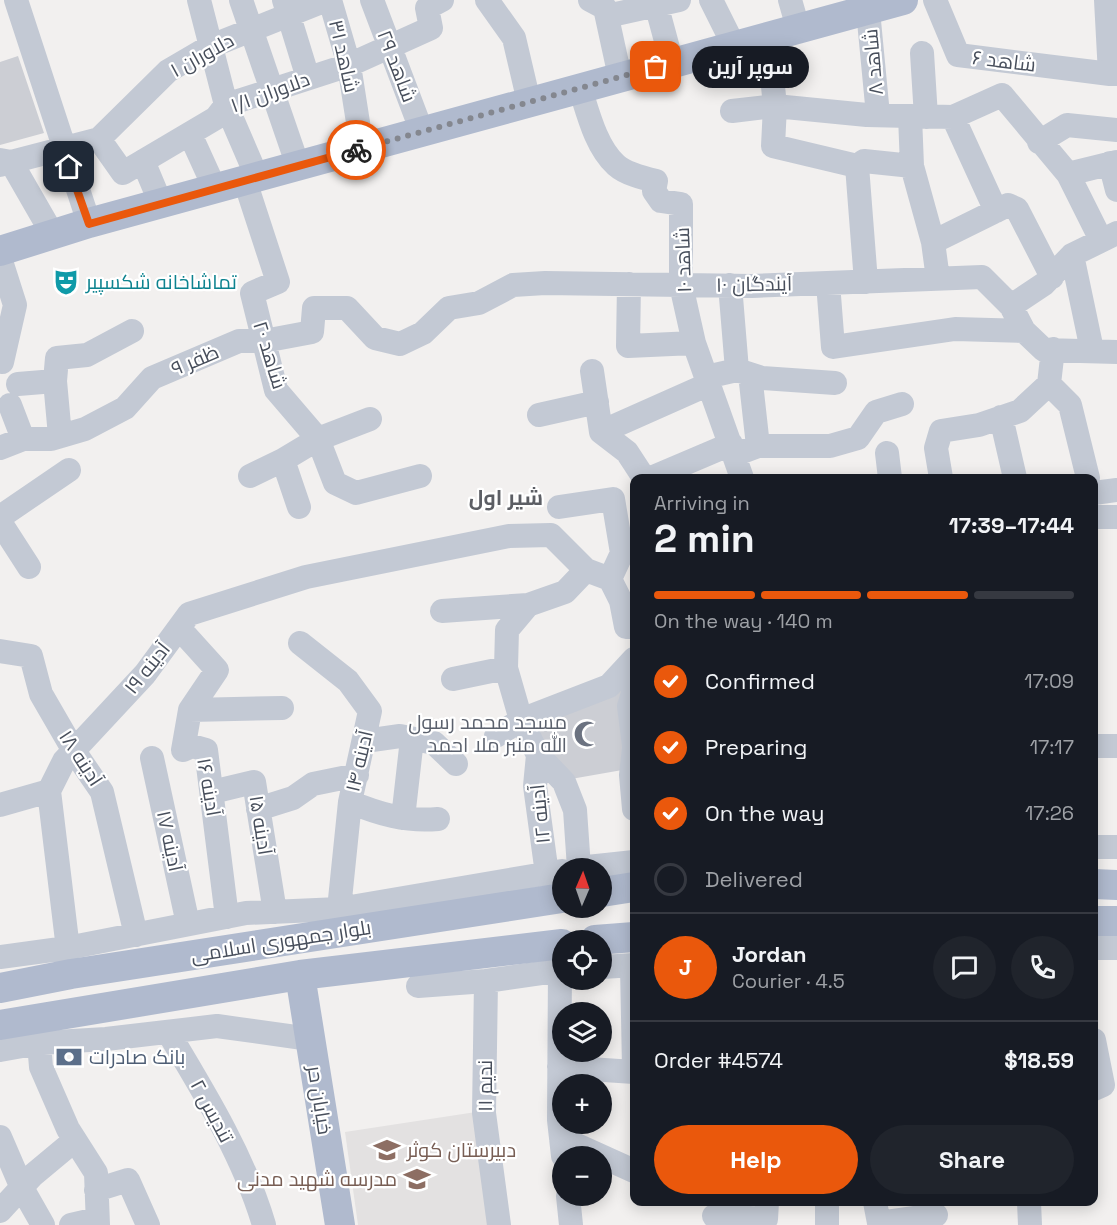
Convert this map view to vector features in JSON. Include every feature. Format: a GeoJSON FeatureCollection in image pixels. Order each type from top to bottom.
{"type":"FeatureCollection","features":[{"type":"Feature","properties":{"kind":"main road"},"geometry":{"type":"LineString","coordinates":[[0,251],[89,224],[768,37],[868,5],[903,0]]}},
{"type":"Feature","properties":{"kind":"main road","name":"بلوار جمهوری اسلامی"},"geometry":{"type":"LineString","coordinates":[[0,988],[69,961],[552,882]]}},
{"type":"Feature","properties":{"kind":"main road"},"geometry":{"type":"LineString","coordinates":[[1098,884],[1117,885]]}},
{"type":"Feature","properties":{"kind":"main road"},"geometry":{"type":"LineString","coordinates":[[612,890],[630,888]]}},
{"type":"Feature","properties":{"kind":"main road"},"geometry":{"type":"LineString","coordinates":[[1098,921],[1117,921]]}},
{"type":"Feature","properties":{"kind":"main road","name":"بلوار جمهوری اسلامی"},"geometry":{"type":"LineString","coordinates":[[0,1025],[300,975],[552,962]]}},
{"type":"Feature","properties":{"kind":"main road","name":"خیابان حر"},"geometry":{"type":"LineString","coordinates":[[300,975],[340,1225]]}},
{"type":"Feature","properties":{"kind":"street"},"geometry":{"type":"LineString","coordinates":[[16,0],[89,224]]}},
{"type":"Feature","properties":{"kind":"street"},"geometry":{"type":"LineString","coordinates":[[199,0],[226,105],[251,179]]}},
{"type":"Feature","properties":{"kind":"street"},"geometry":{"type":"LineString","coordinates":[[241,0],[298,166]]}},
{"type":"Feature","properties":{"kind":"street","name":"دلاوران ۱"},"geometry":{"type":"LineString","coordinates":[[99,139],[168,71],[209,46],[251,30],[286,7],[328,0]]}},
{"type":"Feature","properties":{"kind":"street","name":"شاهد ۳۱"},"geometry":{"type":"LineString","coordinates":[[328,0],[349,65],[362,148]]}},
{"type":"Feature","properties":{"kind":"street","name":"شاهد ۲۹"},"geometry":{"type":"LineString","coordinates":[[372,0],[423,132]]}},
{"type":"Feature","properties":{"kind":"street","name":"دلاوران ۱/۱"},"geometry":{"type":"LineString","coordinates":[[99,139],[123,173],[216,118],[226,105],[349,65],[431,28],[427,8],[442,0]]}},
{"type":"Feature","properties":{"kind":"street"},"geometry":{"type":"LineString","coordinates":[[487,0],[514,38],[529,102]]}},
{"type":"Feature","properties":{"kind":"street"},"geometry":{"type":"LineString","coordinates":[[711,0],[734,46]]}},
{"type":"Feature","properties":{"kind":"street"},"geometry":{"type":"LineString","coordinates":[[790,0],[798,28]]}},
{"type":"Feature","properties":{"kind":"street","name":"شاهد ۶"},"geometry":{"type":"LineString","coordinates":[[936,0],[958,55],[1113,74]]}},
{"type":"Feature","properties":{"kind":"street"},"geometry":{"type":"LineString","coordinates":[[620,77],[598,8],[664,2],[672,63]]}},
{"type":"Feature","properties":{"kind":"street","name":"شاهد ۸"},"geometry":{"type":"LineString","coordinates":[[868,5],[878,115]]}},
{"type":"Feature","properties":{"kind":"street","name":"شاهد ۳۱"},"geometry":{"type":"LineString","coordinates":[[286,7],[308,78]]}},
{"type":"Feature","properties":{"kind":"street"},"geometry":{"type":"LineString","coordinates":[[1110,14],[1113,74]]}},
{"type":"Feature","properties":{"kind":"street"},"geometry":{"type":"LineString","coordinates":[[768,37],[776,106],[773,146],[857,166],[864,161],[912,166]]}},
{"type":"Feature","properties":{"kind":"street"},"geometry":{"type":"LineString","coordinates":[[922,53],[912,166],[933,242],[938,279]]}},
{"type":"Feature","properties":{"kind":"street","name":"شاهد ۱۰"},"geometry":{"type":"LineString","coordinates":[[580,88],[596,135],[616,165],[638,176],[656,181],[654,191],[661,201],[681,204],[681,285],[694,344],[741,474]]}},
{"type":"Feature","properties":{"kind":"street"},"geometry":{"type":"LineString","coordinates":[[732,111],[776,106],[878,115],[953,117],[1002,95],[1068,174],[1109,237],[1072,255],[1052,277],[1011,306]]}},
{"type":"Feature","properties":{"kind":"street"},"geometry":{"type":"LineString","coordinates":[[953,117],[996,211]]}},
{"type":"Feature","properties":{"kind":"street"},"geometry":{"type":"LineString","coordinates":[[1039,142],[1067,125],[1117,130]]}},
{"type":"Feature","properties":{"kind":"street"},"geometry":{"type":"LineString","coordinates":[[190,134],[215,189]]}},
{"type":"Feature","properties":{"kind":"street"},"geometry":{"type":"LineString","coordinates":[[53,235],[4,162],[99,139]]}},
{"type":"Feature","properties":{"kind":"street"},"geometry":{"type":"LineString","coordinates":[[143,161],[161,204]]}},
{"type":"Feature","properties":{"kind":"street"},"geometry":{"type":"LineString","coordinates":[[1068,174],[1114,163],[1117,190]]}},
{"type":"Feature","properties":{"kind":"street"},"geometry":{"type":"LineString","coordinates":[[857,166],[866,282]]}},
{"type":"Feature","properties":{"kind":"street","name":"شاهد ۲۰"},"geometry":{"type":"LineString","coordinates":[[251,179],[278,282],[252,293],[276,390],[318,439],[335,483],[356,493],[420,476]]}},
{"type":"Feature","properties":{"kind":"street"},"geometry":{"type":"LineString","coordinates":[[933,242],[1008,205],[1017,209],[1052,277]]}},
{"type":"Feature","properties":{"kind":"street"},"geometry":{"type":"LineString","coordinates":[[1072,255],[1110,353]]}},
{"type":"Feature","properties":{"kind":"street"},"geometry":{"type":"LineString","coordinates":[[0,258],[15,305],[2,362]]}},
{"type":"Feature","properties":{"kind":"street","name":"آیندگان ۱۰"},"geometry":{"type":"LineString","coordinates":[[375,338],[400,344],[423,333],[449,308],[478,303],[513,285],[545,282],[730,285],[982,277],[1011,306],[1024,331],[1044,350],[1110,353]]}},
{"type":"Feature","properties":{"kind":"street"},"geometry":{"type":"LineString","coordinates":[[828,283],[833,347],[955,329],[1024,331]]}},
{"type":"Feature","properties":{"kind":"street"},"geometry":{"type":"LineString","coordinates":[[629,284],[628,346],[694,344]]}},
{"type":"Feature","properties":{"kind":"street"},"geometry":{"type":"LineString","coordinates":[[730,285],[758,446]]}},
{"type":"Feature","properties":{"kind":"street","name":"ظفر ۹"},"geometry":{"type":"LineString","coordinates":[[0,448],[23,439],[60,436],[85,429],[125,408],[152,378],[239,341],[264,340],[312,332],[314,308],[347,308],[375,338]]}},
{"type":"Feature","properties":{"kind":"street"},"geometry":{"type":"LineString","coordinates":[[60,436],[55,381],[57,358],[87,355],[132,331]]}},
{"type":"Feature","properties":{"kind":"street"},"geometry":{"type":"LineString","coordinates":[[940,474],[936,448],[941,431],[979,425],[1020,411],[1049,384],[1053,349]]}},
{"type":"Feature","properties":{"kind":"street"},"geometry":{"type":"LineString","coordinates":[[592,371],[601,432],[627,452],[641,474]]}},
{"type":"Feature","properties":{"kind":"street"},"geometry":{"type":"LineString","coordinates":[[601,432],[707,381],[744,372],[762,378],[835,383]]}},
{"type":"Feature","properties":{"kind":"street"},"geometry":{"type":"LineString","coordinates":[[23,439],[14,395],[55,381]]}},
{"type":"Feature","properties":{"kind":"street"},"geometry":{"type":"LineString","coordinates":[[1049,384],[1070,405],[1087,474]]}},
{"type":"Feature","properties":{"kind":"street"},"geometry":{"type":"LineString","coordinates":[[539,415],[597,402]]}},
{"type":"Feature","properties":{"kind":"street"},"geometry":{"type":"LineString","coordinates":[[663,474],[732,450],[758,446],[830,446],[858,438],[876,412],[902,404]]}},
{"type":"Feature","properties":{"kind":"street"},"geometry":{"type":"LineString","coordinates":[[1001,417],[1014,474]]}},
{"type":"Feature","properties":{"kind":"street"},"geometry":{"type":"LineString","coordinates":[[250,476],[318,439],[370,419]]}},
{"type":"Feature","properties":{"kind":"street"},"geometry":{"type":"LineString","coordinates":[[886,453],[889,474]]}},
{"type":"Feature","properties":{"kind":"street"},"geometry":{"type":"LineString","coordinates":[[283,460],[299,507]]}},
{"type":"Feature","properties":{"kind":"street"},"geometry":{"type":"LineString","coordinates":[[0,517],[69,470]]}},
{"type":"Feature","properties":{"kind":"street"},"geometry":{"type":"LineString","coordinates":[[1098,492],[1117,490]]}},
{"type":"Feature","properties":{"kind":"street"},"geometry":{"type":"LineString","coordinates":[[559,507],[613,499],[622,553],[610,579]]}},
{"type":"Feature","properties":{"kind":"street"},"geometry":{"type":"LineString","coordinates":[[1098,517],[1117,517]]}},
{"type":"Feature","properties":{"kind":"street"},"geometry":{"type":"LineString","coordinates":[[0,522],[29,567]]}},
{"type":"Feature","properties":{"kind":"street","name":"آدینه ۱۹"},"geometry":{"type":"LineString","coordinates":[[49,791],[64,761],[146,674],[189,614],[306,577],[509,537],[551,535],[586,570]]}},
{"type":"Feature","properties":{"kind":"street"},"geometry":{"type":"LineString","coordinates":[[442,611],[528,606],[565,592],[586,570],[610,579],[621,601],[626,627],[630,627]]}},
{"type":"Feature","properties":{"kind":"street"},"geometry":{"type":"LineString","coordinates":[[528,606],[507,630],[507,668],[521,720],[537,755],[564,782],[575,810],[578,858]]}},
{"type":"Feature","properties":{"kind":"street","name":"آدینه ۱۶"},"geometry":{"type":"LineString","coordinates":[[179,628],[217,670],[190,710],[183,750],[192,746],[206,750],[227,917]]}},
{"type":"Feature","properties":{"kind":"street","name":"آدینه ۱۴"},"geometry":{"type":"LineString","coordinates":[[300,643],[348,681],[370,711],[350,802],[339,909]]}},
{"type":"Feature","properties":{"kind":"street","name":"آدینه ۱۸"},"geometry":{"type":"LineString","coordinates":[[0,651],[31,656],[41,694],[74,751],[102,792],[136,935]]}},
{"type":"Feature","properties":{"kind":"street"},"geometry":{"type":"LineString","coordinates":[[496,736],[521,720],[609,686],[630,663]]}},
{"type":"Feature","properties":{"kind":"street"},"geometry":{"type":"LineString","coordinates":[[453,679],[507,668]]}},
{"type":"Feature","properties":{"kind":"street"},"geometry":{"type":"LineString","coordinates":[[190,710],[282,708]]}},
{"type":"Feature","properties":{"kind":"street"},"geometry":{"type":"LineString","coordinates":[[365,741],[400,736],[434,742],[456,764]]}},
{"type":"Feature","properties":{"kind":"street"},"geometry":{"type":"LineString","coordinates":[[403,819],[412,739]]}},
{"type":"Feature","properties":{"kind":"street"},"geometry":{"type":"LineString","coordinates":[[1098,746],[1117,746]]}},
{"type":"Feature","properties":{"kind":"street","name":"آدینه ۱۲"},"geometry":{"type":"LineString","coordinates":[[537,755],[535,786],[552,859]]}},
{"type":"Feature","properties":{"kind":"street","name":"آدینه ۱۷"},"geometry":{"type":"LineString","coordinates":[[152,758],[188,924]]}},
{"type":"Feature","properties":{"kind":"street"},"geometry":{"type":"LineString","coordinates":[[258,809],[293,798],[314,784],[357,775]]}},
{"type":"Feature","properties":{"kind":"street","name":"آدینه ۱۵"},"geometry":{"type":"LineString","coordinates":[[212,792],[254,782],[275,912]]}},
{"type":"Feature","properties":{"kind":"street"},"geometry":{"type":"LineString","coordinates":[[0,805],[49,791],[69,961]]}},
{"type":"Feature","properties":{"kind":"street"},"geometry":{"type":"LineString","coordinates":[[350,802],[379,814],[403,819],[416,821],[438,819]]}},
{"type":"Feature","properties":{"kind":"street"},"geometry":{"type":"LineString","coordinates":[[1098,847],[1117,847]]}},
{"type":"Feature","properties":{"kind":"street"},"geometry":{"type":"LineString","coordinates":[[612,864],[630,862]]}},
{"type":"Feature","properties":{"kind":"street"},"geometry":{"type":"LineString","coordinates":[[1098,883],[1117,877]]}},
{"type":"Feature","properties":{"kind":"street"},"geometry":{"type":"LineString","coordinates":[[0,957],[69,961],[136,935],[227,917],[339,909],[552,882]]}},
{"type":"Feature","properties":{"kind":"street"},"geometry":{"type":"LineString","coordinates":[[1098,948],[1117,948]]}},
{"type":"Feature","properties":{"kind":"street"},"geometry":{"type":"LineString","coordinates":[[616,954],[630,1044]]}},
{"type":"Feature","properties":{"kind":"street"},"geometry":{"type":"LineString","coordinates":[[418,986],[486,981],[552,964]]}},
{"type":"Feature","properties":{"kind":"street","name":"ندیم ۱۱"},"geometry":{"type":"LineString","coordinates":[[486,981],[484,1113],[499,1225]]}},
{"type":"Feature","properties":{"kind":"street"},"geometry":{"type":"LineString","coordinates":[[561,990],[559,1067],[562,1146]]}},
{"type":"Feature","properties":{"kind":"street"},"geometry":{"type":"LineString","coordinates":[[0,1050],[39,1043],[106,1040],[217,1026],[310,1039]]}},
{"type":"Feature","properties":{"kind":"street","name":"تندیس ۲"},"geometry":{"type":"LineString","coordinates":[[168,1032],[200,1086],[240,1164],[264,1225]]}},
{"type":"Feature","properties":{"kind":"street"},"geometry":{"type":"LineString","coordinates":[[39,1043],[41,1067],[75,1140],[96,1173],[97,1222],[71,1225]]}},
{"type":"Feature","properties":{"kind":"street"},"geometry":{"type":"LineString","coordinates":[[1098,1059],[1104,1088]]}},
{"type":"Feature","properties":{"kind":"street"},"geometry":{"type":"LineString","coordinates":[[559,1067],[630,1070]]}},
{"type":"Feature","properties":{"kind":"street"},"geometry":{"type":"LineString","coordinates":[[0,1137],[22,1188],[43,1225]]}},
{"type":"Feature","properties":{"kind":"street"},"geometry":{"type":"LineString","coordinates":[[0,1211],[75,1140]]}},
{"type":"Feature","properties":{"kind":"street"},"geometry":{"type":"LineString","coordinates":[[612,1164],[630,1170]]}},
{"type":"Feature","properties":{"kind":"street"},"geometry":{"type":"LineString","coordinates":[[96,1190],[128,1179],[148,1225]]}},
{"type":"Feature","properties":{"kind":"street"},"geometry":{"type":"LineString","coordinates":[[569,1206],[571,1225]]}},
{"type":"Feature","properties":{"kind":"street"},"geometry":{"type":"LineString","coordinates":[[714,1214],[766,1219],[767,1206]]}},
{"type":"Feature","properties":{"kind":"street"},"geometry":{"type":"LineString","coordinates":[[827,1206],[827,1225]]}},
{"type":"Feature","properties":{"kind":"street"},"geometry":{"type":"LineString","coordinates":[[1029,1206],[1030,1225]]}},
{"type":"Feature","properties":{"kind":"street"},"geometry":{"type":"LineString","coordinates":[[878,1217],[936,1215]]}},
{"type":"Feature","properties":{"kind":"shaded area","name":"مدرسه شهید مدنی"},"geometry":{"type":"Polygon","coordinates":[[[476,1112],[488,1225],[358,1225],[345,1132],[476,1112]]]}},
{"type":"Feature","properties":{"kind":"building"},"geometry":{"type":"Polygon","coordinates":[[[18,56],[44,133],[0,145],[0,62],[18,56]]]}},
{"type":"Feature","properties":{"kind":"building"},"geometry":{"type":"Polygon","coordinates":[[[630,676],[630,688],[624,708],[628,769],[571,779],[540,753],[529,722],[630,676]]]}},
{"type":"Feature","properties":{"kind":"way so far"},"geometry":{"type":"LineString","coordinates":[[356,150],[656,67]]}},
{"type":"Feature","properties":{"kind":"place","name":"سوپر آرین"},"geometry":{"type":"Point","coordinates":[656,67]}},
{"type":"Feature","properties":{"kind":"place","name":"تماشاخانه شکسپیر"},"geometry":{"type":"Point","coordinates":[66,282]}},
{"type":"Feature","properties":{"kind":"place","name":"مسجد محمد رسول الله منبر ملا احمد"},"geometry":{"type":"Point","coordinates":[587,734]}},
{"type":"Feature","properties":{"kind":"place","name":"بانک صادرات"},"geometry":{"type":"Point","coordinates":[69,1057]}},
{"type":"Feature","properties":{"kind":"place","name":"دبیرستان کوثر"},"geometry":{"type":"Point","coordinates":[387,1150]}},
{"type":"Feature","properties":{"kind":"place","name":"مدرسه شهید مدنی"},"geometry":{"type":"Point","coordinates":[417,1179]}},
{"type":"Feature","properties":{"kind":"district","name":"شیر اول"},"geometry":{"type":"Point","coordinates":[506,498]}},
{"type":"Feature","properties":{"kind":"route"},"geometry":{"type":"LineString","coordinates":[[69,167],[89,224],[356,150]]}}]}
